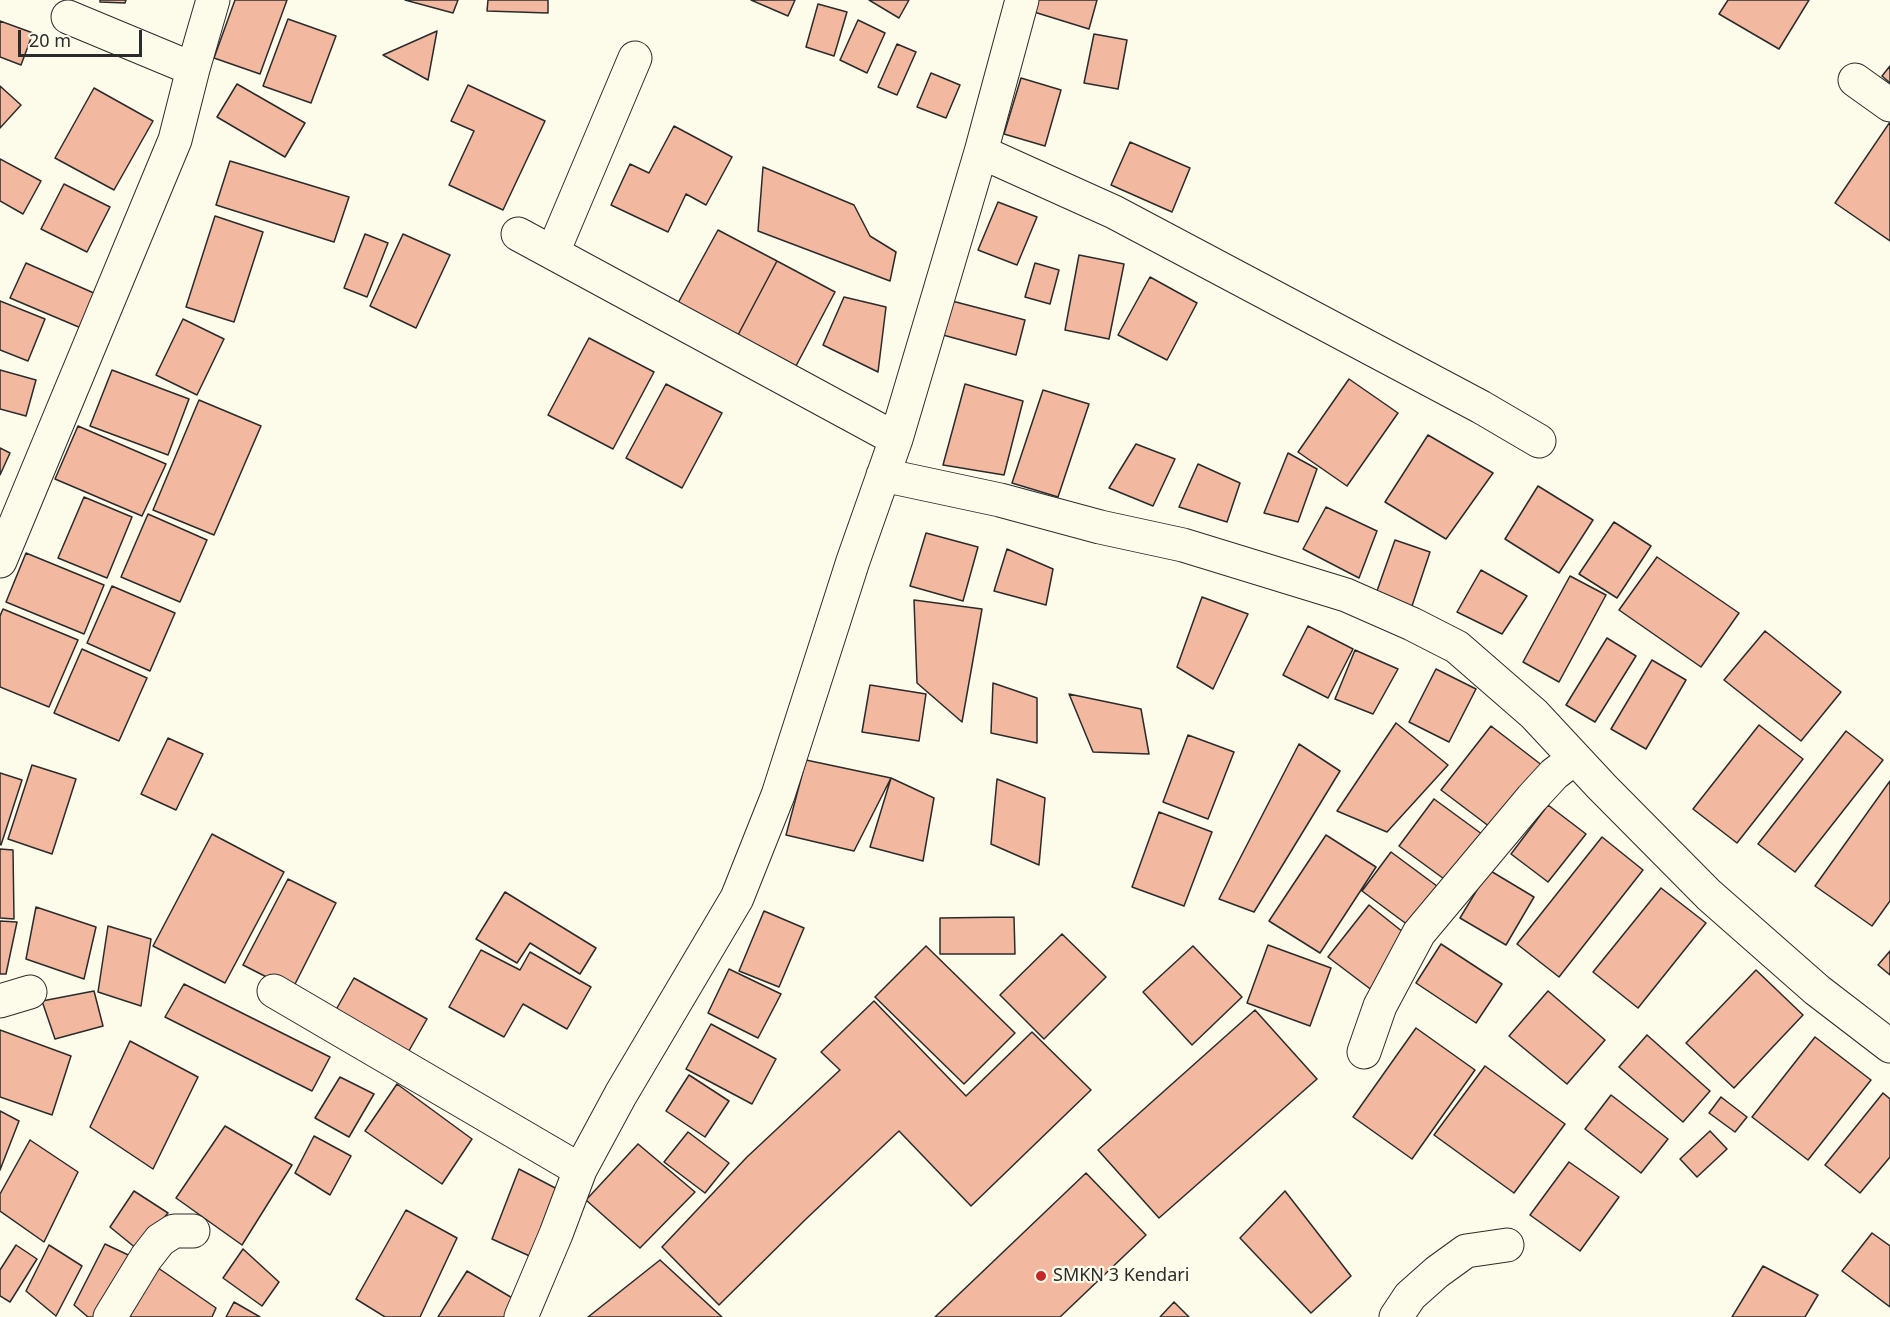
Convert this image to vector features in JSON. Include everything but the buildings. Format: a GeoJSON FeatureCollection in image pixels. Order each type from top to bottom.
{"type":"FeatureCollection","features":[{"type":"Feature","properties":{"kind":"street"},"geometry":{"type":"LineString","coordinates":[[0,561],[175,140],[213,0]]}},
{"type":"Feature","properties":{"kind":"street"},"geometry":{"type":"LineString","coordinates":[[521,1317],[580,1170],[621,1094],[737,898],[778,795],[896,439],[981,152],[1022,0]]}},
{"type":"Feature","properties":{"kind":"street"},"geometry":{"type":"LineString","coordinates":[[68,17],[193,69]]}},
{"type":"Feature","properties":{"kind":"street"},"geometry":{"type":"LineString","coordinates":[[553,252],[635,58]]}},
{"type":"Feature","properties":{"kind":"street"},"geometry":{"type":"LineString","coordinates":[[1855,80],[1890,105]]}},
{"type":"Feature","properties":{"kind":"street"},"geometry":{"type":"LineString","coordinates":[[981,152],[1114,212],[1481,407],[1539,441]]}},
{"type":"Feature","properties":{"kind":"street"},"geometry":{"type":"LineString","coordinates":[[518,234],[896,439]]}},
{"type":"Feature","properties":{"kind":"street"},"geometry":{"type":"LineString","coordinates":[[883,475],[1000,500],[1100,527],[1183,545],[1346,596],[1412,624],[1457,647],[1534,714],[1709,895],[1817,990],[1890,1046]]}},
{"type":"Feature","properties":{"kind":"street"},"geometry":{"type":"LineString","coordinates":[[1364,1052],[1380,1006],[1419,933],[1532,798],[1554,774],[1575,758]]}},
{"type":"Feature","properties":{"kind":"street"},"geometry":{"type":"LineString","coordinates":[[274,991],[580,1170]]}},
{"type":"Feature","properties":{"kind":"street"},"geometry":{"type":"LineString","coordinates":[[110,1317],[146,1258],[160,1240],[174,1231],[194,1231]]}},
{"type":"Feature","properties":{"kind":"street"},"geometry":{"type":"LineString","coordinates":[[1396,1317],[1410,1296],[1466,1251],[1507,1245]]}},
{"type":"Feature","properties":{"kind":"place","name":"SMKN 3 Kendari"},"geometry":{"type":"Point","coordinates":[1041,1276]}}]}
